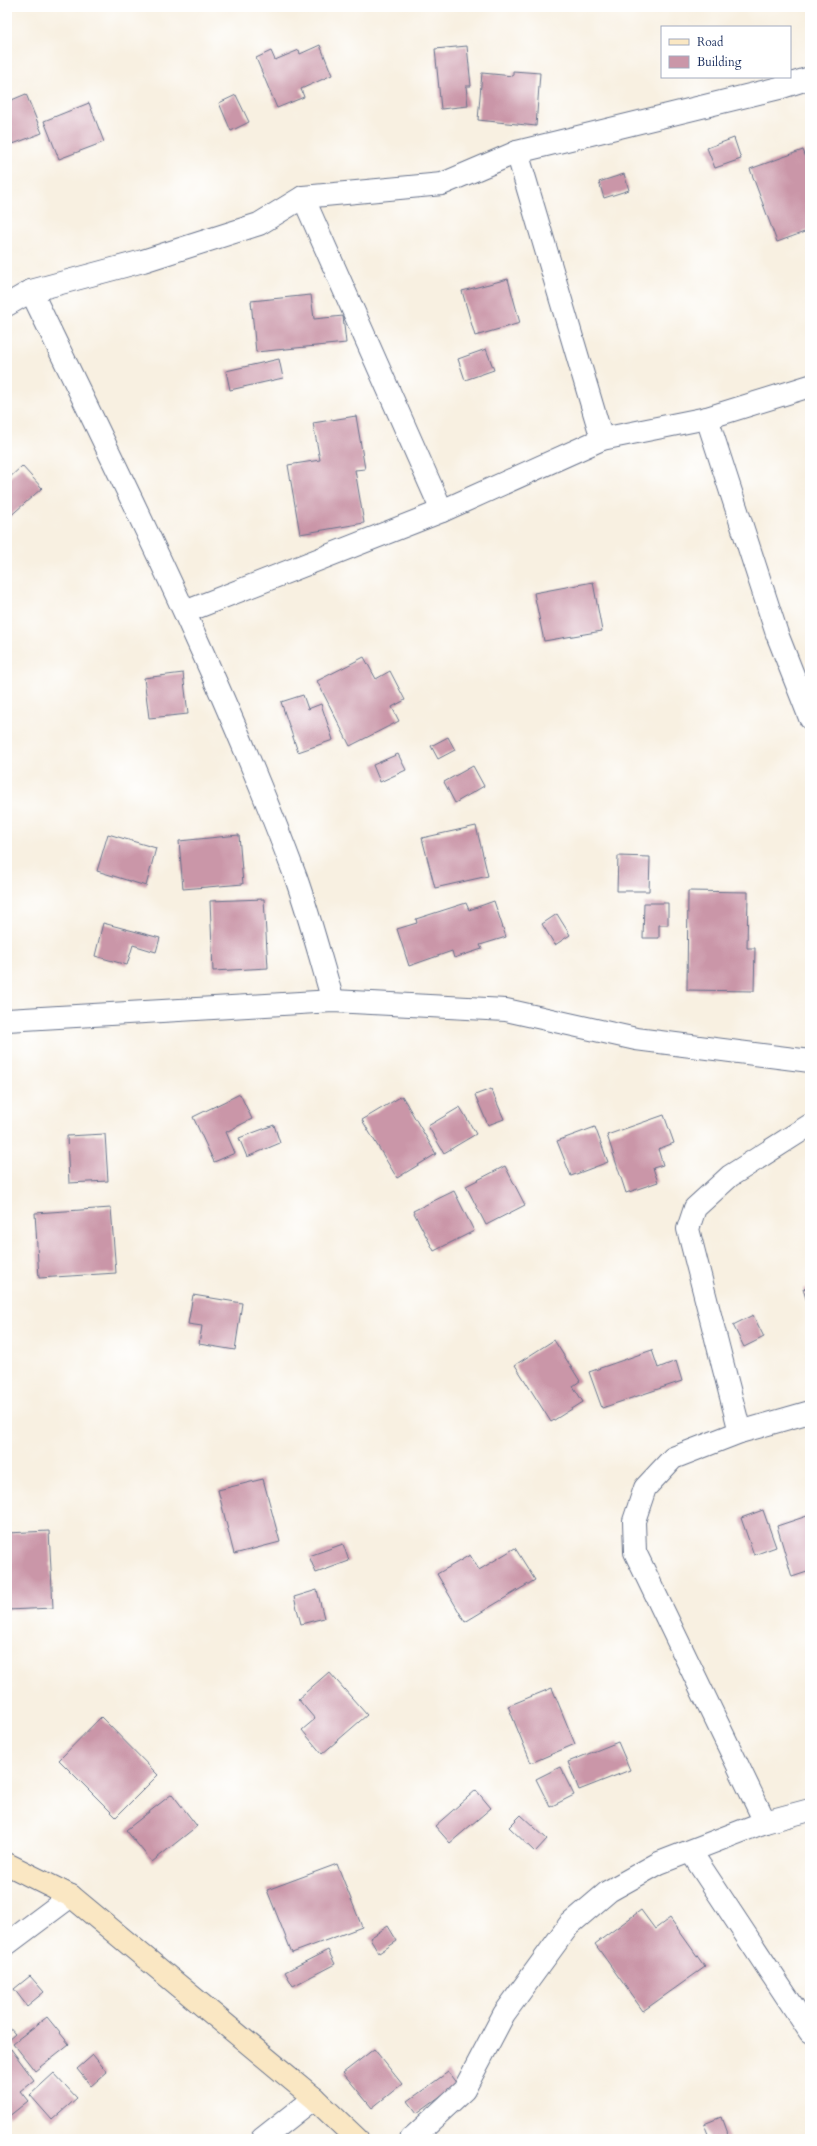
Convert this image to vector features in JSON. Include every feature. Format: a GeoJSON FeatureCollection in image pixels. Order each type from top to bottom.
{"type":"FeatureCollection","features":[{"type":"Feature","properties":{"kind":"street"},"geometry":{"type":"LineString","coordinates":[[7,305],[31,291],[143,261],[259,224],[302,197],[442,184],[517,152],[780,88],[810,78]]}},
{"type":"Feature","properties":{"kind":"street"},"geometry":{"type":"LineString","coordinates":[[517,152],[602,439]]}},
{"type":"Feature","properties":{"kind":"street"},"geometry":{"type":"LineString","coordinates":[[302,197],[442,511]]}},
{"type":"Feature","properties":{"kind":"street"},"geometry":{"type":"LineString","coordinates":[[31,291],[185,612],[239,736],[296,880],[333,1001]]}},
{"type":"Feature","properties":{"kind":"street"},"geometry":{"type":"LineString","coordinates":[[185,612],[442,511],[602,439],[707,418],[810,386]]}},
{"type":"Feature","properties":{"kind":"street"},"geometry":{"type":"LineString","coordinates":[[707,418],[777,634],[810,718]]}},
{"type":"Feature","properties":{"kind":"street"},"geometry":{"type":"LineString","coordinates":[[7,1020],[333,1001],[506,1010],[636,1039],[810,1061]]}},
{"type":"Feature","properties":{"kind":"street"},"geometry":{"type":"LineString","coordinates":[[740,1432],[688,1229],[695,1208],[730,1176],[810,1125]]}},
{"type":"Feature","properties":{"kind":"street"},"geometry":{"type":"LineString","coordinates":[[765,1822],[635,1552],[634,1521],[646,1488],[673,1458],[740,1432],[810,1412]]}},
{"type":"Feature","properties":{"kind":"street"},"geometry":{"type":"LineString","coordinates":[[411,2139],[464,2090],[504,2014],[569,1925],[609,1891],[658,1863],[691,1852],[765,1822],[810,1810]]}},
{"type":"Feature","properties":{"kind":"street"},"geometry":{"type":"LineString","coordinates":[[691,1852],[810,2032]]}},
{"type":"Feature","properties":{"kind":"street"},"geometry":{"type":"LineString","coordinates":[[7,1864],[71,1896],[314,2098],[357,2139]]}},
{"type":"Feature","properties":{"kind":"street"},"geometry":{"type":"LineString","coordinates":[[7,1944],[71,1896]]}},
{"type":"Feature","properties":{"kind":"street"},"geometry":{"type":"LineString","coordinates":[[262,2139],[314,2098]]}},
{"type":"Feature","properties":{"kind":"building"},"geometry":{"type":"Polygon","coordinates":[[[320,45],[332,75],[301,89],[304,97],[277,108],[256,58],[271,51],[275,60],[299,50],[300,54],[320,45]]]}},
{"type":"Feature","properties":{"kind":"building"},"geometry":{"type":"Polygon","coordinates":[[[467,46],[471,86],[466,86],[468,106],[441,109],[435,49],[467,46]]]}},
{"type":"Feature","properties":{"kind":"building"},"geometry":{"type":"Polygon","coordinates":[[[513,71],[540,73],[536,126],[478,120],[482,73],[513,76],[513,71]]]}},
{"type":"Feature","properties":{"kind":"building"},"geometry":{"type":"Polygon","coordinates":[[[26,94],[42,133],[13,144],[7,130],[7,102],[26,94]]]}},
{"type":"Feature","properties":{"kind":"building"},"geometry":{"type":"Polygon","coordinates":[[[236,95],[249,122],[231,131],[219,103],[236,95]]]}},
{"type":"Feature","properties":{"kind":"building"},"geometry":{"type":"Polygon","coordinates":[[[89,103],[104,142],[59,159],[44,121],[89,103]]]}},
{"type":"Feature","properties":{"kind":"building"},"geometry":{"type":"Polygon","coordinates":[[[734,138],[741,159],[715,168],[707,148],[734,138]]]}},
{"type":"Feature","properties":{"kind":"building"},"geometry":{"type":"Polygon","coordinates":[[[803,150],[810,168],[810,230],[777,242],[750,169],[803,150]]]}},
{"type":"Feature","properties":{"kind":"building"},"geometry":{"type":"Polygon","coordinates":[[[624,174],[629,190],[604,198],[599,182],[624,174]]]}},
{"type":"Feature","properties":{"kind":"building"},"geometry":{"type":"Polygon","coordinates":[[[508,279],[520,323],[475,336],[462,291],[508,279]]]}},
{"type":"Feature","properties":{"kind":"building"},"geometry":{"type":"Polygon","coordinates":[[[311,295],[314,319],[343,316],[346,343],[256,352],[251,301],[311,295]]]}},
{"type":"Feature","properties":{"kind":"building"},"geometry":{"type":"Polygon","coordinates":[[[486,349],[494,370],[465,380],[458,359],[486,349]]]}},
{"type":"Feature","properties":{"kind":"building"},"geometry":{"type":"Polygon","coordinates":[[[279,359],[283,378],[230,390],[226,371],[279,359]]]}},
{"type":"Feature","properties":{"kind":"building"},"geometry":{"type":"Polygon","coordinates":[[[356,416],[365,469],[355,470],[364,523],[300,534],[288,465],[320,460],[313,423],[356,416]]]}},
{"type":"Feature","properties":{"kind":"building"},"geometry":{"type":"Polygon","coordinates":[[[22,466],[42,488],[7,519],[7,480],[22,466]]]}},
{"type":"Feature","properties":{"kind":"building"},"geometry":{"type":"Polygon","coordinates":[[[593,582],[602,631],[544,641],[534,593],[593,582]]]}},
{"type":"Feature","properties":{"kind":"building"},"geometry":{"type":"Polygon","coordinates":[[[364,657],[376,679],[390,671],[405,700],[392,707],[399,721],[350,746],[317,681],[364,657]]]}},
{"type":"Feature","properties":{"kind":"building"},"geometry":{"type":"Polygon","coordinates":[[[183,673],[188,714],[149,718],[144,678],[183,673]]]}},
{"type":"Feature","properties":{"kind":"building"},"geometry":{"type":"Polygon","coordinates":[[[303,695],[308,709],[321,704],[333,740],[298,752],[281,702],[303,695]]]}},
{"type":"Feature","properties":{"kind":"building"},"geometry":{"type":"Polygon","coordinates":[[[448,737],[455,750],[438,759],[431,746],[448,737]]]}},
{"type":"Feature","properties":{"kind":"building"},"geometry":{"type":"Polygon","coordinates":[[[398,754],[406,770],[380,782],[373,765],[398,754]]]}},
{"type":"Feature","properties":{"kind":"building"},"geometry":{"type":"Polygon","coordinates":[[[473,766],[484,786],[455,803],[444,782],[473,766]]]}},
{"type":"Feature","properties":{"kind":"building"},"geometry":{"type":"Polygon","coordinates":[[[476,826],[488,876],[435,888],[422,838],[476,826]]]}},
{"type":"Feature","properties":{"kind":"building"},"geometry":{"type":"Polygon","coordinates":[[[108,834],[156,848],[146,886],[97,871],[108,834]]]}},
{"type":"Feature","properties":{"kind":"building"},"geometry":{"type":"Polygon","coordinates":[[[239,835],[243,884],[183,889],[179,841],[239,835]]]}},
{"type":"Feature","properties":{"kind":"building"},"geometry":{"type":"Polygon","coordinates":[[[618,856],[650,857],[649,891],[617,891],[618,856]]]}},
{"type":"Feature","properties":{"kind":"building"},"geometry":{"type":"Polygon","coordinates":[[[688,891],[748,892],[747,948],[755,948],[754,991],[687,990],[688,891]]]}},
{"type":"Feature","properties":{"kind":"building"},"geometry":{"type":"Polygon","coordinates":[[[264,899],[268,968],[213,971],[210,901],[264,899]]]}},
{"type":"Feature","properties":{"kind":"building"},"geometry":{"type":"Polygon","coordinates":[[[494,901],[506,937],[480,945],[482,949],[454,958],[452,951],[409,966],[397,929],[417,923],[416,919],[466,903],[469,910],[494,901]]]}},
{"type":"Feature","properties":{"kind":"building"},"geometry":{"type":"Polygon","coordinates":[[[644,903],[668,903],[668,925],[659,925],[659,938],[643,938],[644,903]]]}},
{"type":"Feature","properties":{"kind":"building"},"geometry":{"type":"Polygon","coordinates":[[[557,914],[570,935],[555,945],[542,924],[557,914]]]}},
{"type":"Feature","properties":{"kind":"building"},"geometry":{"type":"Polygon","coordinates":[[[103,923],[160,938],[156,952],[133,945],[127,965],[95,956],[103,923]]]}},
{"type":"Feature","properties":{"kind":"building"},"geometry":{"type":"Polygon","coordinates":[[[491,1089],[504,1119],[488,1125],[475,1095],[491,1089]]]}},
{"type":"Feature","properties":{"kind":"building"},"geometry":{"type":"Polygon","coordinates":[[[240,1094],[252,1119],[226,1132],[235,1153],[214,1162],[193,1117],[240,1094]]]}},
{"type":"Feature","properties":{"kind":"building"},"geometry":{"type":"Polygon","coordinates":[[[402,1096],[436,1154],[397,1178],[362,1120],[402,1096]]]}},
{"type":"Feature","properties":{"kind":"building"},"geometry":{"type":"Polygon","coordinates":[[[460,1107],[476,1134],[444,1153],[428,1126],[460,1107]]]}},
{"type":"Feature","properties":{"kind":"building"},"geometry":{"type":"Polygon","coordinates":[[[664,1115],[674,1143],[658,1149],[663,1165],[653,1168],[658,1182],[626,1193],[607,1135],[664,1115]]]}},
{"type":"Feature","properties":{"kind":"building"},"geometry":{"type":"Polygon","coordinates":[[[274,1125],[280,1143],[247,1157],[239,1138],[274,1125]]]}},
{"type":"Feature","properties":{"kind":"building"},"geometry":{"type":"Polygon","coordinates":[[[595,1127],[608,1162],[571,1176],[557,1141],[595,1127]]]}},
{"type":"Feature","properties":{"kind":"building"},"geometry":{"type":"Polygon","coordinates":[[[105,1134],[108,1181],[69,1183],[67,1136],[105,1134]]]}},
{"type":"Feature","properties":{"kind":"building"},"geometry":{"type":"Polygon","coordinates":[[[505,1166],[525,1205],[486,1225],[466,1186],[505,1166]]]}},
{"type":"Feature","properties":{"kind":"building"},"geometry":{"type":"Polygon","coordinates":[[[454,1191],[474,1231],[434,1251],[413,1211],[454,1191]]]}},
{"type":"Feature","properties":{"kind":"building"},"geometry":{"type":"Polygon","coordinates":[[[111,1208],[116,1273],[39,1278],[35,1213],[111,1208]]]}},
{"type":"Feature","properties":{"kind":"building"},"geometry":{"type":"Polygon","coordinates":[[[810,1287],[810,1311],[803,1289],[810,1287]]]}},
{"type":"Feature","properties":{"kind":"building"},"geometry":{"type":"Polygon","coordinates":[[[193,1295],[242,1303],[235,1350],[199,1344],[202,1326],[188,1324],[193,1295]]]}},
{"type":"Feature","properties":{"kind":"building"},"geometry":{"type":"Polygon","coordinates":[[[753,1315],[764,1337],[744,1347],[733,1325],[753,1315]]]}},
{"type":"Feature","properties":{"kind":"building"},"geometry":{"type":"Polygon","coordinates":[[[554,1340],[580,1381],[573,1386],[583,1402],[551,1422],[515,1365],[554,1340]]]}},
{"type":"Feature","properties":{"kind":"building"},"geometry":{"type":"Polygon","coordinates":[[[652,1350],[658,1368],[676,1361],[682,1381],[602,1408],[589,1372],[652,1350]]]}},
{"type":"Feature","properties":{"kind":"building"},"geometry":{"type":"Polygon","coordinates":[[[263,1479],[280,1542],[234,1554],[218,1490],[263,1479]]]}},
{"type":"Feature","properties":{"kind":"building"},"geometry":{"type":"Polygon","coordinates":[[[763,1510],[776,1547],[754,1555],[741,1518],[763,1510]]]}},
{"type":"Feature","properties":{"kind":"building"},"geometry":{"type":"Polygon","coordinates":[[[810,1515],[810,1571],[792,1577],[777,1526],[810,1515]]]}},
{"type":"Feature","properties":{"kind":"building"},"geometry":{"type":"Polygon","coordinates":[[[49,1531],[53,1608],[7,1610],[7,1533],[49,1531]]]}},
{"type":"Feature","properties":{"kind":"building"},"geometry":{"type":"Polygon","coordinates":[[[343,1544],[349,1561],[316,1573],[309,1556],[343,1544]]]}},
{"type":"Feature","properties":{"kind":"building"},"geometry":{"type":"Polygon","coordinates":[[[515,1548],[535,1580],[465,1622],[437,1574],[470,1555],[479,1570],[515,1548]]]}},
{"type":"Feature","properties":{"kind":"building"},"geometry":{"type":"Polygon","coordinates":[[[317,1590],[324,1618],[301,1624],[294,1597],[317,1590]]]}},
{"type":"Feature","properties":{"kind":"building"},"geometry":{"type":"Polygon","coordinates":[[[329,1672],[367,1715],[322,1754],[302,1730],[315,1719],[298,1699],[329,1672]]]}},
{"type":"Feature","properties":{"kind":"building"},"geometry":{"type":"Polygon","coordinates":[[[552,1688],[575,1744],[531,1763],[508,1706],[552,1688]]]}},
{"type":"Feature","properties":{"kind":"building"},"geometry":{"type":"Polygon","coordinates":[[[101,1717],[158,1775],[116,1817],[59,1760],[101,1717]]]}},
{"type":"Feature","properties":{"kind":"building"},"geometry":{"type":"Polygon","coordinates":[[[618,1742],[630,1770],[579,1790],[568,1762],[618,1742]]]}},
{"type":"Feature","properties":{"kind":"building"},"geometry":{"type":"Polygon","coordinates":[[[560,1767],[574,1795],[550,1807],[536,1779],[560,1767]]]}},
{"type":"Feature","properties":{"kind":"building"},"geometry":{"type":"Polygon","coordinates":[[[476,1790],[491,1808],[450,1843],[435,1826],[476,1790]]]}},
{"type":"Feature","properties":{"kind":"building"},"geometry":{"type":"Polygon","coordinates":[[[172,1794],[197,1826],[152,1862],[126,1830],[172,1794]]]}},
{"type":"Feature","properties":{"kind":"building"},"geometry":{"type":"Polygon","coordinates":[[[521,1815],[547,1839],[535,1852],[509,1827],[521,1815]]]}},
{"type":"Feature","properties":{"kind":"building"},"geometry":{"type":"Polygon","coordinates":[[[337,1864],[362,1927],[292,1953],[267,1890],[337,1864]]]}},
{"type":"Feature","properties":{"kind":"building"},"geometry":{"type":"Polygon","coordinates":[[[641,1910],[655,1929],[670,1918],[705,1967],[643,2011],[595,1944],[641,1910]]]}},
{"type":"Feature","properties":{"kind":"building"},"geometry":{"type":"Polygon","coordinates":[[[388,1926],[397,1941],[379,1953],[370,1938],[388,1926]]]}},
{"type":"Feature","properties":{"kind":"building"},"geometry":{"type":"Polygon","coordinates":[[[328,1950],[335,1964],[293,1986],[285,1972],[328,1950]]]}},
{"type":"Feature","properties":{"kind":"building"},"geometry":{"type":"Polygon","coordinates":[[[30,1976],[44,1992],[27,2006],[14,1989],[30,1976]]]}},
{"type":"Feature","properties":{"kind":"building"},"geometry":{"type":"Polygon","coordinates":[[[47,2017],[69,2044],[35,2071],[13,2043],[47,2017]]]}},
{"type":"Feature","properties":{"kind":"building"},"geometry":{"type":"Polygon","coordinates":[[[7,2025],[15,2034],[7,2041],[7,2025]]]}},
{"type":"Feature","properties":{"kind":"building"},"geometry":{"type":"Polygon","coordinates":[[[11,2049],[34,2080],[20,2091],[28,2101],[8,2117],[7,2052],[11,2049]]]}},
{"type":"Feature","properties":{"kind":"building"},"geometry":{"type":"Polygon","coordinates":[[[374,2049],[402,2084],[372,2108],[343,2073],[374,2049]]]}},
{"type":"Feature","properties":{"kind":"building"},"geometry":{"type":"Polygon","coordinates":[[[93,2055],[107,2072],[91,2086],[77,2069],[93,2055]]]}},
{"type":"Feature","properties":{"kind":"building"},"geometry":{"type":"Polygon","coordinates":[[[448,2072],[457,2084],[417,2113],[408,2101],[448,2072]]]}},
{"type":"Feature","properties":{"kind":"building"},"geometry":{"type":"Polygon","coordinates":[[[54,2073],[77,2098],[52,2120],[30,2095],[54,2073]]]}},
{"type":"Feature","properties":{"kind":"building"},"geometry":{"type":"Polygon","coordinates":[[[721,2117],[729,2139],[710,2139],[704,2124],[721,2117]]]}}]}
